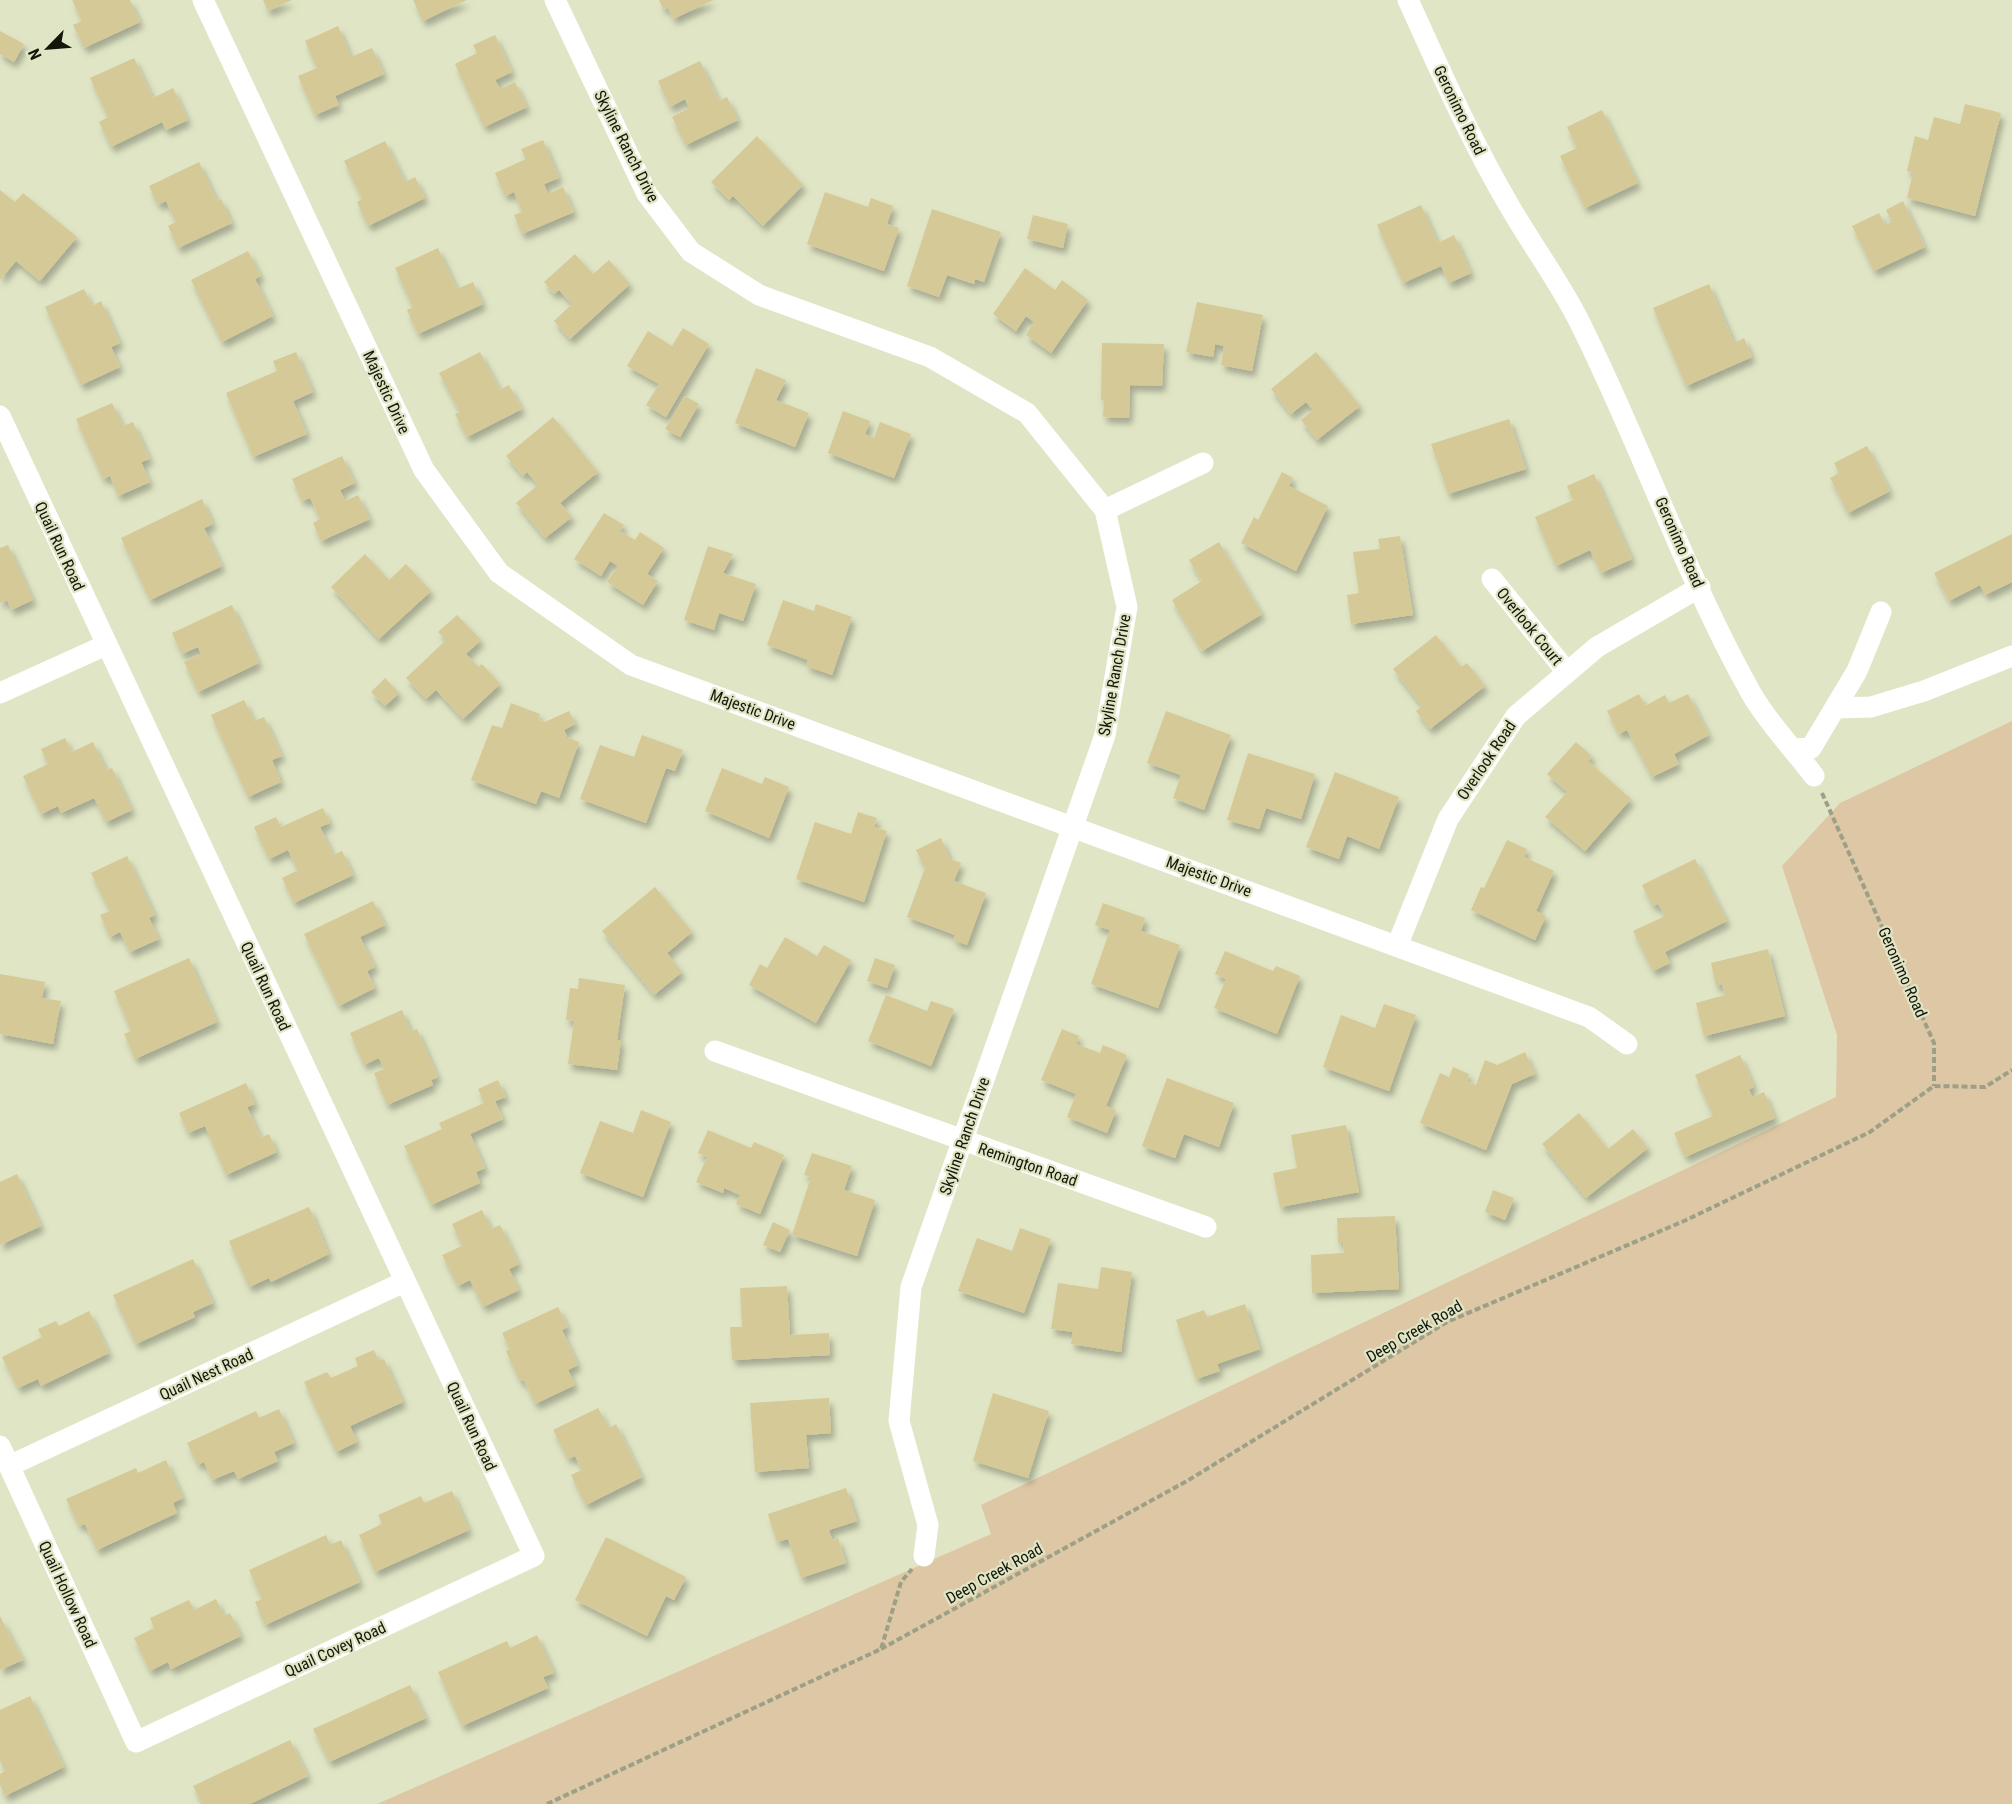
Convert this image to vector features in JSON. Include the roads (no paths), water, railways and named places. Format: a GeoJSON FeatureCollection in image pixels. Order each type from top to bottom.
{"type":"FeatureCollection","features":[{"type":"Feature","properties":{"kind":"street","name":"Majestic Drive"},"geometry":{"type":"LineString","coordinates":[[203,0],[424,470],[499,573],[631,665],[1589,1017],[1627,1044]]}},
{"type":"Feature","properties":{"kind":"street","name":"Skyline Ranch Drive"},"geometry":{"type":"LineString","coordinates":[[555,0],[647,194],[691,252],[759,295],[930,357],[1028,413],[1105,510],[1127,607],[1106,735],[911,1287],[899,1421],[928,1525],[924,1556]]}},
{"type":"Feature","properties":{"kind":"street","name":"Geronimo Road"},"geometry":{"type":"LineString","coordinates":[[1408,0],[1475,144],[1510,208],[1546,263],[1578,319],[1700,587],[1752,694],[1772,724],[1814,776]]}},
{"type":"Feature","properties":{"kind":"street","name":"Quail Run Road"},"geometry":{"type":"LineString","coordinates":[[0,416],[534,1556]]}},
{"type":"Feature","properties":{"kind":"street"},"geometry":{"type":"LineString","coordinates":[[1105,510],[1203,463]]}},
{"type":"Feature","properties":{"kind":"street","name":"Overlook Court"},"geometry":{"type":"LineString","coordinates":[[1492,579],[1567,672]]}},
{"type":"Feature","properties":{"kind":"street","name":"Overlook Road"},"geometry":{"type":"LineString","coordinates":[[1397,946],[1448,819],[1516,716],[1597,647],[1700,587]]}},
{"type":"Feature","properties":{"kind":"street"},"geometry":{"type":"LineString","coordinates":[[1794,749],[1811,748],[1857,671],[1881,612]]}},
{"type":"Feature","properties":{"kind":"street"},"geometry":{"type":"LineString","coordinates":[[0,693],[106,645]]}},
{"type":"Feature","properties":{"kind":"street"},"geometry":{"type":"LineString","coordinates":[[1835,708],[1871,707],[1924,691],[2012,656]]}},
{"type":"Feature","properties":{"kind":"street","name":"Remington Road"},"geometry":{"type":"LineString","coordinates":[[715,1051],[1206,1227]]}},
{"type":"Feature","properties":{"kind":"street","name":"Quail Nest Road"},"geometry":{"type":"LineString","coordinates":[[9,1466],[404,1282]]}},
{"type":"Feature","properties":{"kind":"street","name":"Quail Hollow Road"},"geometry":{"type":"LineString","coordinates":[[0,1446],[136,1743]]}},
{"type":"Feature","properties":{"kind":"street","name":"Quail Covey Road"},"geometry":{"type":"LineString","coordinates":[[136,1743],[534,1556]]}}]}
